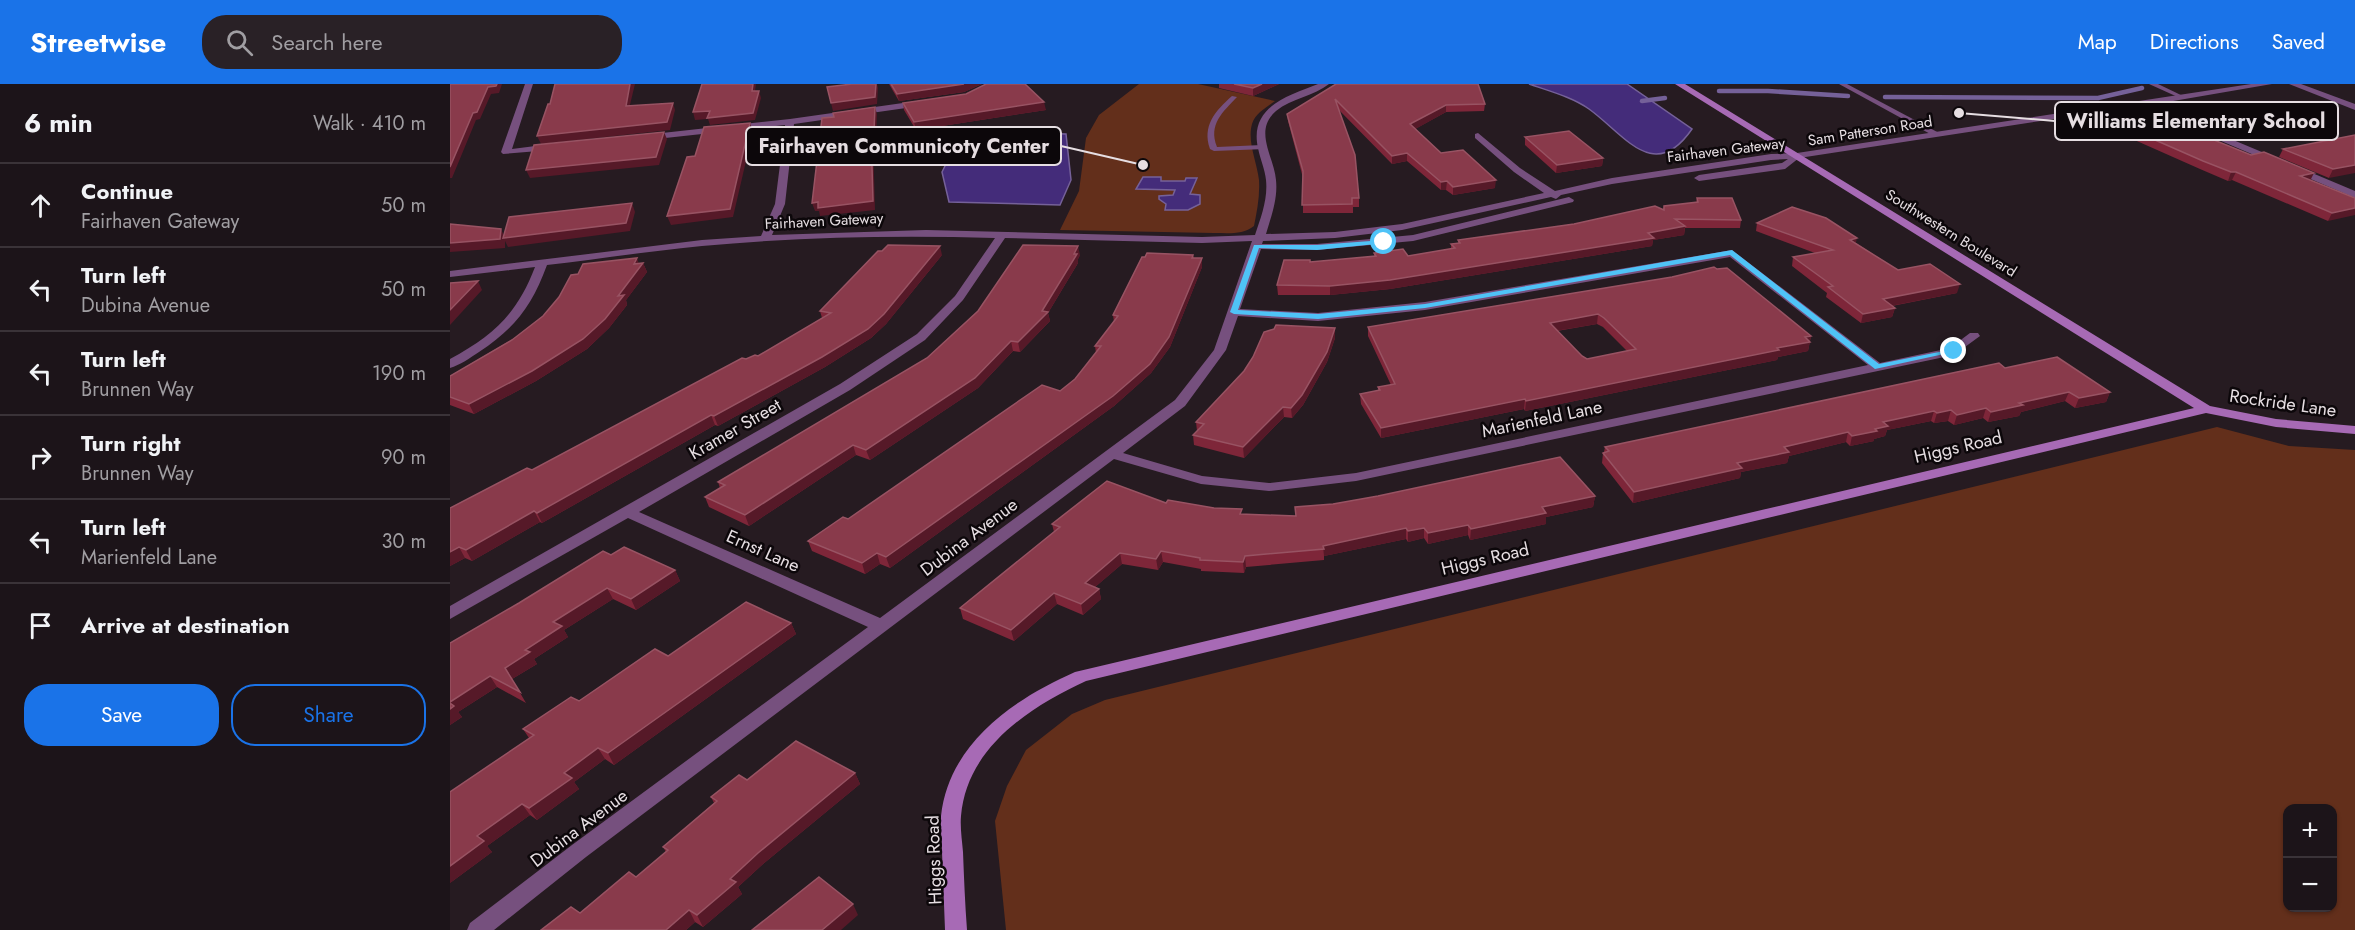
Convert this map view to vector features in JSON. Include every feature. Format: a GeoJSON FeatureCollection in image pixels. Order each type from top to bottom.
{"type":"FeatureCollection","features":[{"type":"Feature","properties":{"kind":"street"},"geometry":{"type":"LineString","coordinates":[[529,84],[506,152],[566,146]]}},
{"type":"Feature","properties":{"kind":"street","name":"Dubina Avenue"},"geometry":{"type":"LineString","coordinates":[[478,930],[579,851],[1180,403],[1220,350],[1269,209],[1272,189],[1262,147],[1260,130],[1263,123],[1272,110],[1297,94],[1325,84]]}},
{"type":"Feature","properties":{"kind":"street","name":"Southwestern Boulevard"},"geometry":{"type":"LineString","coordinates":[[1679,84],[2206,409]]}},
{"type":"Feature","properties":{"kind":"street","name":"Sam Patterson Road"},"geometry":{"type":"LineString","coordinates":[[1797,156],[2268,84]]}},
{"type":"Feature","properties":{"kind":"street"},"geometry":{"type":"LineString","coordinates":[[2293,84],[2355,106]]}},
{"type":"Feature","properties":{"kind":"street"},"geometry":{"type":"LineString","coordinates":[[636,138],[790,123],[934,101]]}},
{"type":"Feature","properties":{"kind":"street"},"geometry":{"type":"LineString","coordinates":[[2139,103],[2355,195]]}},
{"type":"Feature","properties":{"kind":"street"},"geometry":{"type":"LineString","coordinates":[[765,238],[780,204],[790,123]]}},
{"type":"Feature","properties":{"kind":"street"},"geometry":{"type":"LineString","coordinates":[[1478,136],[1517,170],[1564,201]]}},
{"type":"Feature","properties":{"kind":"street","name":"Fairhaven Gateway"},"geometry":{"type":"LineString","coordinates":[[1258,242],[1402,227],[1647,175],[1771,157],[1797,156]]}},
{"type":"Feature","properties":{"kind":"street","name":"Fairhaven Gateway"},"geometry":{"type":"LineString","coordinates":[[450,274],[692,244],[877,233],[1202,240],[1258,242],[1317,248],[1413,238],[1626,188],[1785,166],[1797,156]]}},
{"type":"Feature","properties":{"kind":"street","name":"Kramer Street"},"geometry":{"type":"LineString","coordinates":[[450,613],[845,387],[921,337],[959,298],[1002,235]]}},
{"type":"Feature","properties":{"kind":"street"},"geometry":{"type":"LineString","coordinates":[[1234,312],[1318,317],[1425,306],[1732,253],[1878,367]]}},
{"type":"Feature","properties":{"kind":"street"},"geometry":{"type":"LineString","coordinates":[[450,364],[465,356],[511,320],[531,293],[542,264]]}},
{"type":"Feature","properties":{"kind":"street","name":"Marienfeld Lane"},"geometry":{"type":"LineString","coordinates":[[1112,454],[1201,480],[1269,487],[1356,477],[1954,351],[1974,336]]}},
{"type":"Feature","properties":{"kind":"street","name":"Rockride Lane"},"geometry":{"type":"LineString","coordinates":[[2206,409],[2276,423],[2355,430]]}},
{"type":"Feature","properties":{"kind":"street","name":"Higgs Road"},"geometry":{"type":"LineString","coordinates":[[956,930],[951,816],[952,801],[963,771],[981,744],[1005,719],[1048,690],[1081,676],[2206,409]]}},
{"type":"Feature","properties":{"kind":"street","name":"Ernst Lane"},"geometry":{"type":"LineString","coordinates":[[627,512],[882,626]]}},
{"type":"Feature","properties":{"kind":"lane"},"geometry":{"type":"LineString","coordinates":[[1842,84],[1937,134]]}},
{"type":"Feature","properties":{"kind":"lane"},"geometry":{"type":"LineString","coordinates":[[2152,84],[2182,97]]}},
{"type":"Feature","properties":{"kind":"lane"},"geometry":{"type":"LineString","coordinates":[[1234,97],[1218,114],[1210,129],[1208,138],[1214,149],[1262,147]]}},
{"type":"Feature","properties":{"kind":"shaded area"},"geometry":{"type":"Polygon","coordinates":[[[1139,84],[1198,84],[1275,101],[1256,117],[1252,124],[1251,145],[1259,180],[1259,198],[1254,226],[1245,231],[1230,233],[1060,230],[1079,191],[1086,138],[1099,115],[1139,84]]]}},
{"type":"Feature","properties":{"kind":"shaded area"},"geometry":{"type":"Polygon","coordinates":[[[1529,84],[1627,84],[1692,129],[1678,145],[1665,153],[1652,154],[1627,141],[1589,109],[1575,101],[1529,84]]]}},
{"type":"Feature","properties":{"kind":"shaded area"},"geometry":{"type":"Polygon","coordinates":[[[1035,133],[1066,134],[1071,180],[1060,205],[949,202],[942,172],[954,148],[1035,133]]]}},
{"type":"Feature","properties":{"kind":"shaded area"},"geometry":{"type":"Polygon","coordinates":[[[1143,177],[1161,177],[1161,181],[1185,181],[1186,178],[1197,178],[1190,194],[1200,195],[1200,204],[1188,210],[1165,210],[1166,204],[1159,199],[1159,196],[1173,195],[1175,190],[1136,189],[1143,177]]]}},
{"type":"Feature","properties":{"kind":"shaded area"},"geometry":{"type":"Polygon","coordinates":[[[2217,427],[2289,446],[2355,450],[2355,930],[1006,930],[995,821],[1007,786],[1026,750],[1072,714],[1105,700],[2217,427]]]}},
{"type":"Feature","properties":{"kind":"building"},"geometry":{"type":"Polygon","coordinates":[[[450,84],[497,84],[488,87],[477,112],[473,113],[450,167],[450,84]]]}},
{"type":"Feature","properties":{"kind":"building"},"geometry":{"type":"Polygon","coordinates":[[[555,84],[630,84],[626,106],[673,103],[667,122],[537,136],[548,104],[550,104],[555,84]]]}},
{"type":"Feature","properties":{"kind":"building"},"geometry":{"type":"Polygon","coordinates":[[[702,84],[753,84],[752,91],[759,91],[753,113],[707,118],[710,111],[693,112],[702,84]]]}},
{"type":"Feature","properties":{"kind":"building"},"geometry":{"type":"Polygon","coordinates":[[[876,84],[875,97],[831,103],[827,87],[876,84]]]}},
{"type":"Feature","properties":{"kind":"building"},"geometry":{"type":"Polygon","coordinates":[[[891,84],[964,84],[897,94],[891,84]]]}},
{"type":"Feature","properties":{"kind":"building"},"geometry":{"type":"Polygon","coordinates":[[[986,84],[1025,84],[1044,102],[914,122],[903,103],[966,94],[986,84]]]}},
{"type":"Feature","properties":{"kind":"building"},"geometry":{"type":"Polygon","coordinates":[[[1234,84],[1262,84],[1253,88],[1234,84]]]}},
{"type":"Feature","properties":{"kind":"building"},"geometry":{"type":"Polygon","coordinates":[[[1336,84],[1478,84],[1485,104],[1446,105],[1410,124],[1441,153],[1463,150],[1496,180],[1453,187],[1447,181],[1441,182],[1407,153],[1392,156],[1335,99],[1355,155],[1359,198],[1352,198],[1352,204],[1302,205],[1303,171],[1287,114],[1336,84]]]}},
{"type":"Feature","properties":{"kind":"building"},"geometry":{"type":"Polygon","coordinates":[[[875,107],[874,131],[871,132],[873,201],[818,208],[818,202],[812,203],[822,118],[834,117],[833,113],[875,107]]]}},
{"type":"Feature","properties":{"kind":"building"},"geometry":{"type":"Polygon","coordinates":[[[2145,112],[2251,155],[2264,152],[2314,173],[2300,176],[2355,198],[2355,208],[2332,213],[2236,172],[2203,161],[2105,118],[2145,112]]]}},
{"type":"Feature","properties":{"kind":"building"},"geometry":{"type":"Polygon","coordinates":[[[750,123],[730,209],[667,216],[687,157],[695,156],[704,127],[750,123]]]}},
{"type":"Feature","properties":{"kind":"building"},"geometry":{"type":"Polygon","coordinates":[[[1569,131],[1603,158],[1557,165],[1525,137],[1569,131]]]}},
{"type":"Feature","properties":{"kind":"building"},"geometry":{"type":"Polygon","coordinates":[[[664,132],[656,157],[526,170],[534,145],[664,132]]]}},
{"type":"Feature","properties":{"kind":"building"},"geometry":{"type":"Polygon","coordinates":[[[2355,135],[2355,165],[2333,169],[2283,149],[2355,135]]]}},
{"type":"Feature","properties":{"kind":"building"},"geometry":{"type":"Polygon","coordinates":[[[1697,198],[1732,198],[1741,220],[1675,219],[1685,226],[1648,233],[1654,238],[1390,280],[1330,286],[1277,285],[1284,260],[1310,260],[1310,262],[1376,256],[1374,253],[1403,249],[1408,256],[1455,248],[1451,244],[1460,243],[1458,240],[1574,224],[1655,206],[1664,210],[1664,206],[1698,202],[1697,198]]]}},
{"type":"Feature","properties":{"kind":"building"},"geometry":{"type":"Polygon","coordinates":[[[632,203],[626,223],[503,238],[509,217],[632,203]]]}},
{"type":"Feature","properties":{"kind":"building"},"geometry":{"type":"Polygon","coordinates":[[[1792,207],[1826,218],[1857,238],[1850,240],[1898,270],[1930,264],[1960,284],[1883,299],[1895,308],[1863,314],[1828,287],[1833,286],[1793,257],[1833,250],[1757,223],[1792,207]]]}},
{"type":"Feature","properties":{"kind":"building"},"geometry":{"type":"Polygon","coordinates":[[[450,224],[501,229],[500,239],[450,243],[450,224]]]}},
{"type":"Feature","properties":{"kind":"building"},"geometry":{"type":"Polygon","coordinates":[[[888,245],[940,246],[884,314],[868,329],[822,357],[714,416],[711,415],[537,513],[534,511],[466,550],[459,547],[450,552],[450,508],[527,468],[532,470],[742,358],[758,356],[831,313],[820,311],[878,251],[882,251],[888,245]]]}},
{"type":"Feature","properties":{"kind":"building"},"geometry":{"type":"Polygon","coordinates":[[[1023,245],[1078,246],[1074,254],[1077,254],[1042,311],[1048,312],[1018,342],[1011,341],[975,378],[866,450],[853,445],[745,515],[705,497],[725,485],[718,482],[927,358],[978,311],[1023,245]]]}},
{"type":"Feature","properties":{"kind":"building"},"geometry":{"type":"Polygon","coordinates":[[[1147,253],[1193,255],[1192,258],[1202,258],[1169,337],[1150,364],[1113,396],[886,557],[877,553],[862,563],[808,541],[843,517],[848,519],[1042,385],[1060,391],[1075,379],[1101,346],[1095,346],[1118,316],[1113,315],[1142,257],[1145,257],[1147,253]]]}},
{"type":"Feature","properties":{"kind":"building"},"geometry":{"type":"Polygon","coordinates":[[[637,258],[634,264],[643,263],[618,296],[624,295],[605,319],[583,339],[532,371],[469,404],[450,397],[450,376],[512,340],[543,316],[559,297],[571,275],[578,274],[583,264],[637,258]]]}},
{"type":"Feature","properties":{"kind":"building"},"geometry":{"type":"Polygon","coordinates":[[[1714,267],[1727,268],[1811,336],[1805,337],[1810,342],[1526,401],[1525,399],[1381,428],[1360,394],[1395,384],[1368,327],[1672,277],[1714,267]],[[1598,314],[1550,323],[1587,359],[1636,349],[1598,314]]]}},
{"type":"Feature","properties":{"kind":"building"},"geometry":{"type":"Polygon","coordinates":[[[478,281],[450,310],[450,283],[478,281]]]}},
{"type":"Feature","properties":{"kind":"building"},"geometry":{"type":"Polygon","coordinates":[[[1276,325],[1335,328],[1327,352],[1302,395],[1291,408],[1283,407],[1243,447],[1193,435],[1204,424],[1196,422],[1244,371],[1264,332],[1274,329],[1276,325]]]}},
{"type":"Feature","properties":{"kind":"building"},"geometry":{"type":"Polygon","coordinates":[[[2057,357],[2110,392],[2079,398],[2069,392],[1991,412],[1986,408],[1957,415],[1951,410],[1937,413],[1934,411],[1883,422],[1888,426],[1875,429],[1877,431],[1852,436],[1848,432],[1784,447],[1789,452],[1737,463],[1742,468],[1634,492],[1603,453],[1609,451],[1605,447],[1999,363],[2005,368],[2057,357]]]}},
{"type":"Feature","properties":{"kind":"building"},"geometry":{"type":"Polygon","coordinates":[[[1560,457],[1595,496],[1542,507],[1546,513],[1471,529],[1468,525],[1428,533],[1424,528],[1408,531],[1406,528],[1323,546],[1324,549],[1245,556],[1243,562],[1200,560],[1200,558],[1161,551],[1156,559],[1120,553],[1085,583],[1099,589],[1081,604],[1054,593],[1011,630],[960,608],[1060,527],[1052,524],[1107,481],[1166,503],[1168,500],[1214,508],[1242,509],[1240,514],[1296,516],[1295,507],[1333,504],[1378,496],[1560,457]]]}},
{"type":"Feature","properties":{"kind":"building"},"geometry":{"type":"Polygon","coordinates":[[[624,547],[675,570],[631,599],[607,588],[553,622],[562,626],[525,650],[530,652],[505,668],[520,692],[490,676],[450,702],[450,643],[603,551],[611,555],[624,547]]]}},
{"type":"Feature","properties":{"kind":"building"},"geometry":{"type":"Polygon","coordinates":[[[746,602],[791,623],[608,753],[598,748],[564,773],[572,778],[529,808],[522,804],[477,836],[484,841],[450,866],[450,792],[534,735],[523,729],[571,697],[579,701],[655,649],[668,656],[746,602]]]}},
{"type":"Feature","properties":{"kind":"building"},"geometry":{"type":"Polygon","coordinates":[[[796,741],[855,773],[758,853],[730,879],[736,882],[697,915],[689,910],[666,930],[541,930],[571,907],[580,913],[629,872],[636,877],[668,850],[663,847],[717,801],[711,797],[739,775],[747,780],[796,741]]]}},
{"type":"Feature","properties":{"kind":"building"},"geometry":{"type":"Polygon","coordinates":[[[819,877],[853,904],[822,930],[752,930],[819,877]]]}},
{"type":"Feature","properties":{"kind":"waterway"},"geometry":{"type":"LineString","coordinates":[[1885,97],[2098,98],[2142,88]]}},
{"type":"Feature","properties":{"kind":"waterway"},"geometry":{"type":"LineString","coordinates":[[1719,91],[1768,91],[1848,96]]}},
{"type":"Feature","properties":{"kind":"waterway"},"geometry":{"type":"LineString","coordinates":[[1642,101],[1665,98]]}},
{"type":"Feature","properties":{"kind":"place","name":"Williams Elementary School"},"geometry":{"type":"Point","coordinates":[1959,113]}},
{"type":"Feature","properties":{"kind":"place","name":"Fairhaven Communicoty Center"},"geometry":{"type":"Point","coordinates":[1143,165]}},
{"type":"Feature","properties":{"kind":"route"},"geometry":{"type":"LineString","coordinates":[[1384,242],[1317,248],[1257,246],[1234,312],[1318,317],[1425,306],[1732,253],[1878,367],[1954,351]]}}]}
